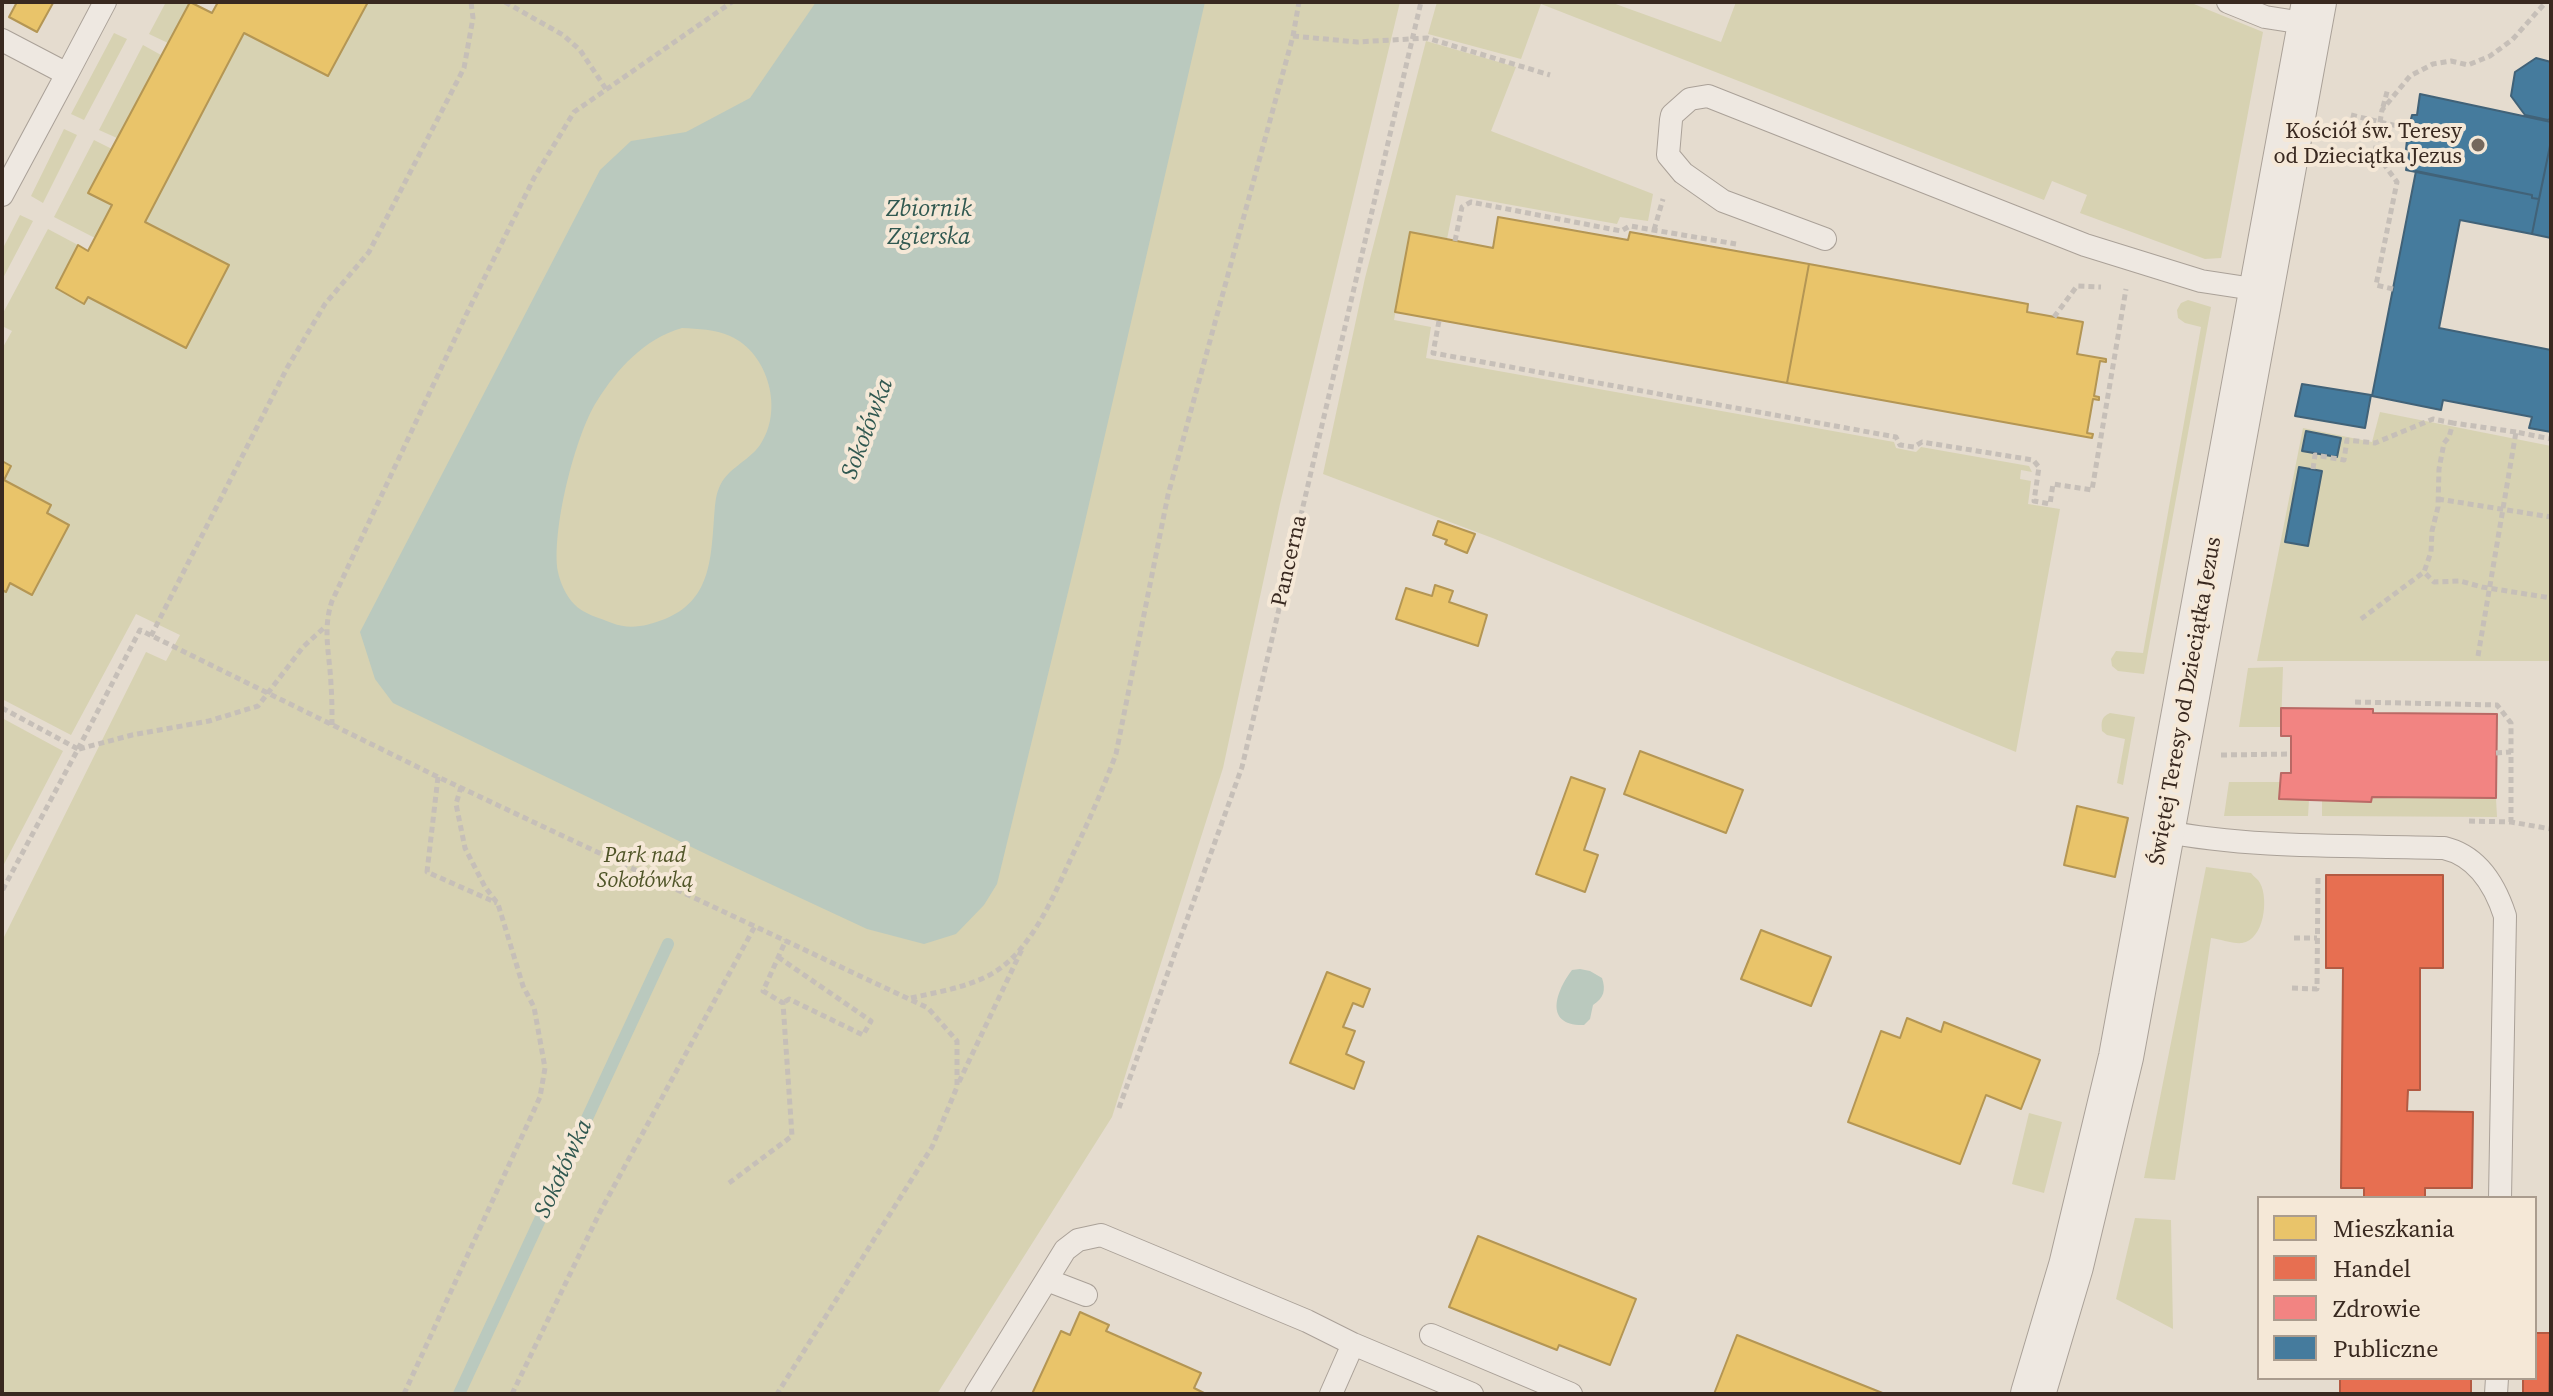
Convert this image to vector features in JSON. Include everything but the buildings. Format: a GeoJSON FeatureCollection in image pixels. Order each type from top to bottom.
{"type":"FeatureCollection","features":[{"type":"Feature","properties":{"kind":"street","name":"Świętej Teresy od Dzieciątka Jezus"},"geometry":{"type":"LineString","coordinates":[[2033,1394],[2071,1266],[2121,1057],[2312,13]]}},
{"type":"Feature","properties":{"kind":"lane"},"geometry":{"type":"LineString","coordinates":[[2,195],[105,2]]}},
{"type":"Feature","properties":{"kind":"lane"},"geometry":{"type":"LineString","coordinates":[[2228,2],[2265,17],[2312,13]]}},
{"type":"Feature","properties":{"kind":"lane"},"geometry":{"type":"LineString","coordinates":[[2,40],[67,74]]}},
{"type":"Feature","properties":{"kind":"lane"},"geometry":{"type":"LineString","coordinates":[[1825,239],[1723,201],[1683,173],[1668,155],[1672,115],[1690,99],[1708,96],[2085,245],[2201,281],[2260,290]]}},
{"type":"Feature","properties":{"kind":"lane"},"geometry":{"type":"LineString","coordinates":[[2162,831],[2206,839],[2444,848],[2460,852],[2472,860],[2495,888],[2505,916],[2500,1196]]}},
{"type":"Feature","properties":{"kind":"lane"},"geometry":{"type":"LineString","coordinates":[[976,1394],[1065,1250],[1078,1240],[1101,1235],[1472,1394]]}},
{"type":"Feature","properties":{"kind":"lane"},"geometry":{"type":"LineString","coordinates":[[1047,1280],[1086,1295]]}},
{"type":"Feature","properties":{"kind":"lane"},"geometry":{"type":"LineString","coordinates":[[1431,1335],[1571,1394]]}},
{"type":"Feature","properties":{"kind":"lane"},"geometry":{"type":"LineString","coordinates":[[1331,1394],[1353,1344]]}},
{"type":"Feature","properties":{"kind":"path"},"geometry":{"type":"LineString","coordinates":[[151,636],[287,368],[325,304],[369,252],[464,68],[472,29],[471,2]]}},
{"type":"Feature","properties":{"kind":"path"},"geometry":{"type":"LineString","coordinates":[[505,2],[563,35],[580,50],[606,89]]}},
{"type":"Feature","properties":{"kind":"path"},"geometry":{"type":"LineString","coordinates":[[332,725],[327,617],[332,601],[534,178],[574,112],[732,2]]}},
{"type":"Feature","properties":{"kind":"path"},"geometry":{"type":"LineString","coordinates":[[777,1394],[932,1147],[1024,945],[1052,898],[1104,787],[1116,754],[1168,495],[1293,36],[1299,2]]}},
{"type":"Feature","properties":{"kind":"path","name":"Pancerna"},"geometry":{"type":"LineString","coordinates":[[1119,1108],[1242,767],[1421,2]]}},
{"type":"Feature","properties":{"kind":"path"},"geometry":{"type":"LineString","coordinates":[[2382,110],[2405,81],[2421,69],[2451,61],[2468,65],[2500,51],[2546,2]]}},
{"type":"Feature","properties":{"kind":"path"},"geometry":{"type":"LineString","coordinates":[[1293,36],[1357,42],[1427,38],[1550,75]]}},
{"type":"Feature","properties":{"kind":"path"},"geometry":{"type":"LineString","coordinates":[[2388,88],[2375,152],[2397,182],[2376,285],[2393,289]]}},
{"type":"Feature","properties":{"kind":"path"},"geometry":{"type":"LineString","coordinates":[[2351,115],[2418,131]]}},
{"type":"Feature","properties":{"kind":"path"},"geometry":{"type":"LineString","coordinates":[[1455,241],[1462,207],[1471,202],[1621,231],[1630,226],[1740,245]]}},
{"type":"Feature","properties":{"kind":"path"},"geometry":{"type":"LineString","coordinates":[[1439,321],[1433,353],[1896,437],[1900,445],[1914,447],[1922,442],[2033,460],[2039,467],[2034,501],[2050,504],[2053,484],[2092,490],[2131,260]]}},
{"type":"Feature","properties":{"kind":"path"},"geometry":{"type":"LineString","coordinates":[[2054,317],[2077,286],[2126,288]]}},
{"type":"Feature","properties":{"kind":"path"},"geometry":{"type":"LineString","coordinates":[[2313,469],[2315,455],[2344,460],[2347,440],[2375,443],[2433,419],[2551,439]]}},
{"type":"Feature","properties":{"kind":"path"},"geometry":{"type":"LineString","coordinates":[[2361,619],[2424,572],[2431,552],[2444,443],[2453,423]]}},
{"type":"Feature","properties":{"kind":"path"},"geometry":{"type":"LineString","coordinates":[[2478,656],[2516,432]]}},
{"type":"Feature","properties":{"kind":"path"},"geometry":{"type":"LineString","coordinates":[[2438,499],[2551,517]]}},
{"type":"Feature","properties":{"kind":"path"},"geometry":{"type":"LineString","coordinates":[[2424,572],[2434,582],[2460,581],[2551,598]]}},
{"type":"Feature","properties":{"kind":"path"},"geometry":{"type":"LineString","coordinates":[[2,708],[78,749],[221,717],[258,706],[303,647],[327,626]]}},
{"type":"Feature","properties":{"kind":"path"},"geometry":{"type":"LineString","coordinates":[[2,891],[140,630],[438,777],[928,1008],[957,1041],[957,1087]]}},
{"type":"Feature","properties":{"kind":"path"},"geometry":{"type":"LineString","coordinates":[[2355,702],[2497,705],[2511,723],[2511,822]]}},
{"type":"Feature","properties":{"kind":"path"},"geometry":{"type":"LineString","coordinates":[[2496,753],[2511,752]]}},
{"type":"Feature","properties":{"kind":"path"},"geometry":{"type":"LineString","coordinates":[[2221,755],[2291,754]]}},
{"type":"Feature","properties":{"kind":"path"},"geometry":{"type":"LineString","coordinates":[[438,777],[427,872],[498,904]]}},
{"type":"Feature","properties":{"kind":"path"},"geometry":{"type":"LineString","coordinates":[[404,1394],[540,1097],[545,1068],[534,1007],[523,986],[498,904],[485,887],[465,848],[456,804],[461,787]]}},
{"type":"Feature","properties":{"kind":"path"},"geometry":{"type":"LineString","coordinates":[[2292,988],[2317,989],[2318,876]]}},
{"type":"Feature","properties":{"kind":"path"},"geometry":{"type":"LineString","coordinates":[[512,1394],[600,1212],[755,926]]}},
{"type":"Feature","properties":{"kind":"path"},"geometry":{"type":"LineString","coordinates":[[2294,938],[2317,938]]}},
{"type":"Feature","properties":{"kind":"path"},"geometry":{"type":"LineString","coordinates":[[783,1003],[763,991],[786,940]]}},
{"type":"Feature","properties":{"kind":"path"},"geometry":{"type":"LineString","coordinates":[[909,999],[950,989],[994,972],[1024,945]]}},
{"type":"Feature","properties":{"kind":"path"},"geometry":{"type":"LineString","coordinates":[[778,957],[871,1021],[863,1035],[789,999],[783,1003]]}},
{"type":"Feature","properties":{"kind":"path"},"geometry":{"type":"LineString","coordinates":[[729,1183],[792,1136],[783,1003]]}},
{"type":"Feature","properties":{"kind":"green space"},"geometry":{"type":"Polygon","coordinates":[[[166,2],[190,2],[168,43],[149,34],[166,2]]]}},
{"type":"Feature","properties":{"kind":"green space","name":"Park nad Sokołówką"},"geometry":{"type":"Polygon","coordinates":[[[368,2],[1400,2],[1280,504],[1223,768],[1112,1117],[937,1394],[2,1394],[2,941],[146,652],[166,661],[180,635],[136,614],[71,735],[2,699],[2,590],[10,583],[32,594],[69,525],[47,513],[51,504],[4,480],[11,466],[2,461],[2,349],[12,331],[2,326],[2,315],[48,229],[78,245],[56,288],[84,303],[88,297],[186,348],[229,265],[145,222],[244,33],[328,76],[368,2]]]}},
{"type":"Feature","properties":{"kind":"green space"},"geometry":{"type":"Polygon","coordinates":[[[1437,2],[1610,2],[1721,42],[1736,2],[2189,2],[2263,32],[2221,258],[2205,259],[2080,213],[2087,195],[2052,181],[2044,200],[1541,4],[1521,59],[1428,34],[1437,2]]]}},
{"type":"Feature","properties":{"kind":"green space"},"geometry":{"type":"Polygon","coordinates":[[[114,33],[127,39],[84,120],[71,114],[114,33]]]}},
{"type":"Feature","properties":{"kind":"green space"},"geometry":{"type":"Polygon","coordinates":[[[1426,41],[1516,67],[1491,131],[1653,194],[1648,221],[1620,217],[1617,224],[1456,195],[1447,239],[1410,232],[1394,320],[1431,327],[1426,358],[1894,442],[1896,448],[1916,452],[1921,447],[2029,466],[2032,472],[2021,470],[2020,479],[2031,481],[2028,504],[2060,509],[2016,752],[1495,539],[1323,474],[1365,278],[1426,41]]]}},
{"type":"Feature","properties":{"kind":"green space"},"geometry":{"type":"Polygon","coordinates":[[[143,45],[161,55],[117,138],[99,130],[143,45]]]}},
{"type":"Feature","properties":{"kind":"green space"},"geometry":{"type":"Polygon","coordinates":[[[64,129],[77,135],[43,203],[31,196],[64,129]]]}},
{"type":"Feature","properties":{"kind":"green space"},"geometry":{"type":"Polygon","coordinates":[[[94,140],[112,149],[88,193],[112,205],[95,238],[54,217],[94,140]]]}},
{"type":"Feature","properties":{"kind":"green space"},"geometry":{"type":"Polygon","coordinates":[[[20,215],[33,221],[2,280],[2,250],[20,215]]]}},
{"type":"Feature","properties":{"kind":"green space"},"geometry":{"type":"Polygon","coordinates":[[[2188,300],[2211,307],[2144,674],[2118,671],[2112,666],[2111,659],[2116,651],[2143,653],[2201,327],[2178,318],[2177,310],[2181,303],[2188,300]]]}},
{"type":"Feature","properties":{"kind":"green space"},"geometry":{"type":"Polygon","coordinates":[[[2380,412],[2551,446],[2551,661],[2257,661],[2303,428],[2372,442],[2380,412]]]}},
{"type":"Feature","properties":{"kind":"green space"},"geometry":{"type":"Polygon","coordinates":[[[2283,667],[2281,727],[2239,727],[2248,668],[2283,667]]]}},
{"type":"Feature","properties":{"kind":"green space"},"geometry":{"type":"Polygon","coordinates":[[[2110,713],[2135,717],[2123,785],[2117,783],[2125,739],[2102,731],[2102,720],[2110,713]]]}},
{"type":"Feature","properties":{"kind":"green space"},"geometry":{"type":"Polygon","coordinates":[[[2,718],[63,751],[2,868],[2,718]]]}},
{"type":"Feature","properties":{"kind":"green space"},"geometry":{"type":"Polygon","coordinates":[[[2229,782],[2280,782],[2280,799],[2309,800],[2308,816],[2224,816],[2229,782]]]}},
{"type":"Feature","properties":{"kind":"green space"},"geometry":{"type":"Polygon","coordinates":[[[2372,797],[2496,798],[2497,817],[2322,816],[2322,801],[2371,802],[2372,797]]]}},
{"type":"Feature","properties":{"kind":"green space"},"geometry":{"type":"Polygon","coordinates":[[[2206,867],[2251,873],[2263,890],[2263,918],[2255,935],[2242,943],[2211,938],[2175,1180],[2144,1178],[2206,867]]]}},
{"type":"Feature","properties":{"kind":"green space"},"geometry":{"type":"Polygon","coordinates":[[[2029,1113],[2062,1122],[2044,1193],[2012,1184],[2029,1113]]]}},
{"type":"Feature","properties":{"kind":"green space"},"geometry":{"type":"Polygon","coordinates":[[[2135,1218],[2171,1220],[2173,1329],[2116,1299],[2135,1218]]]}},
{"type":"Feature","properties":{"kind":"water","name":"Zbiornik Zgierska"},"geometry":{"type":"Polygon","coordinates":[[[816,2],[1205,2],[1080,543],[997,884],[984,905],[956,934],[924,944],[867,929],[393,703],[375,679],[360,632],[600,170],[631,141],[686,132],[750,98],[816,2]],[[682,328],[644,347],[613,378],[597,401],[573,460],[561,509],[558,572],[568,597],[592,615],[619,625],[652,624],[680,611],[691,602],[709,564],[719,488],[727,475],[760,445],[771,416],[769,384],[755,355],[730,336],[682,328]]]}},
{"type":"Feature","properties":{"kind":"water"},"geometry":{"type":"Polygon","coordinates":[[[1580,969],[1602,978],[1604,986],[1602,997],[1593,1005],[1590,1019],[1584,1025],[1563,1020],[1557,1006],[1566,978],[1572,970],[1580,969]]]}},
{"type":"Feature","properties":{"kind":"waterway","name":"Sokołówka"},"geometry":{"type":"LineString","coordinates":[[459,1394],[668,944]]}},
{"type":"Feature","properties":{"kind":"place","name":"Kościół św. Teresy od Dzieciątka Jezus"},"geometry":{"type":"Point","coordinates":[2478,145]}}]}
